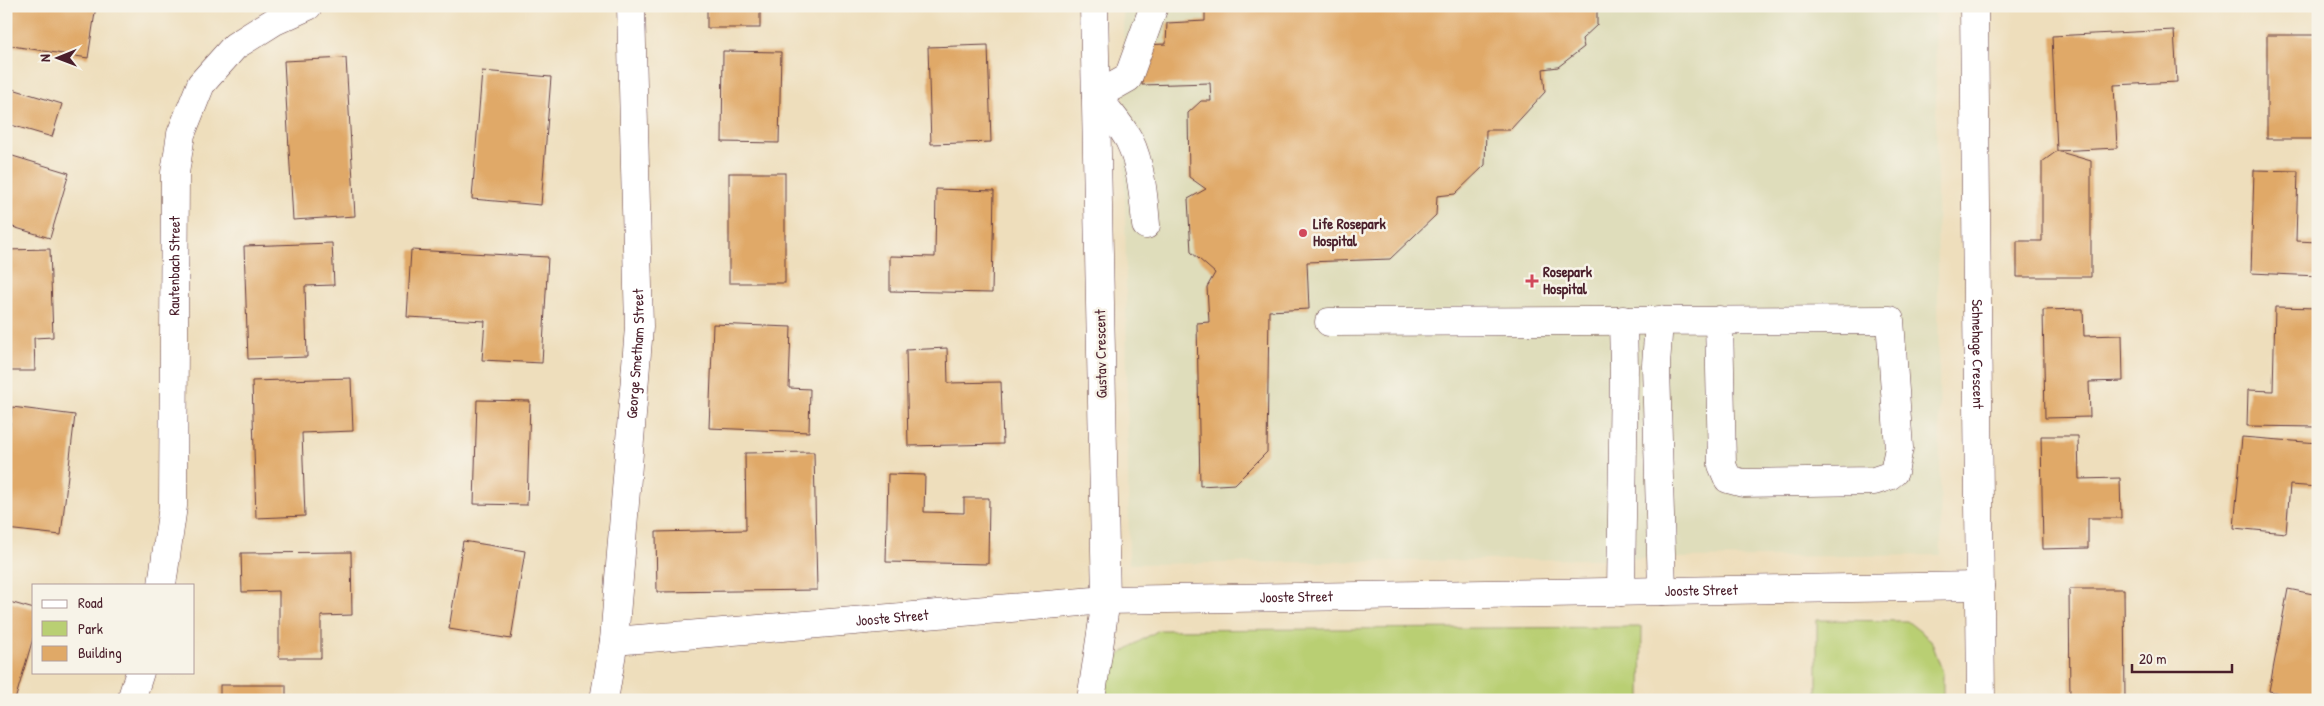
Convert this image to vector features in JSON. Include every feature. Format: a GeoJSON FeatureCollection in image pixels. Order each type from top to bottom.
{"type":"FeatureCollection","features":[{"type":"Feature","properties":{"kind":"street","name":"Rautenbach Street"},"geometry":{"type":"LineString","coordinates":[[162,584],[173,506],[175,173],[181,134],[201,84],[235,46],[275,21],[308,6]]}},
{"type":"Feature","properties":{"kind":"street","name":"George Smetham Street"},"geometry":{"type":"LineString","coordinates":[[604,700],[614,641],[640,327],[631,6]]}},
{"type":"Feature","properties":{"kind":"street","name":"Gustav Crescent"},"geometry":{"type":"LineString","coordinates":[[1091,700],[1106,600],[1094,6]]}},
{"type":"Feature","properties":{"kind":"street"},"geometry":{"type":"LineString","coordinates":[[1146,224],[1144,191],[1130,142],[1116,120],[1096,96],[1128,78],[1154,6]]}},
{"type":"Feature","properties":{"kind":"street","name":"Schnehage Crescent"},"geometry":{"type":"LineString","coordinates":[[1974,6],[1980,700]]}},
{"type":"Feature","properties":{"kind":"street"},"geometry":{"type":"LineString","coordinates":[[1621,592],[1623,320]]}},
{"type":"Feature","properties":{"kind":"street"},"geometry":{"type":"LineString","coordinates":[[1329,322],[1623,320],[1659,320],[1719,320],[1890,320],[1899,448],[1894,472],[1890,476],[1874,481],[1855,482],[1743,483],[1728,479],[1722,465],[1719,320]]}},
{"type":"Feature","properties":{"kind":"street"},"geometry":{"type":"LineString","coordinates":[[1659,320],[1656,365],[1662,591]]}},
{"type":"Feature","properties":{"kind":"street","name":"Jooste Street"},"geometry":{"type":"LineString","coordinates":[[614,641],[1106,600],[1980,586]]}},
{"type":"Feature","properties":{"kind":"street"},"geometry":{"type":"LineString","coordinates":[[132,700],[139,674]]}},
{"type":"Feature","properties":{"kind":"shaded area","name":"Rosepark Hospital"},"geometry":{"type":"Polygon","coordinates":[[[1123,6],[1935,6],[1941,555],[1129,564],[1123,6]]]}},
{"type":"Feature","properties":{"kind":"green space"},"geometry":{"type":"Polygon","coordinates":[[[1817,620],[1907,621],[1931,640],[1943,673],[1943,700],[1817,700],[1817,620]]]}},
{"type":"Feature","properties":{"kind":"green space"},"geometry":{"type":"Polygon","coordinates":[[[1642,627],[1641,700],[1099,700],[1106,674],[1118,656],[1159,630],[1642,627]]]}},
{"type":"Feature","properties":{"kind":"building"},"geometry":{"type":"Polygon","coordinates":[[[6,6],[96,6],[88,58],[6,45],[6,6]]]}},
{"type":"Feature","properties":{"kind":"building"},"geometry":{"type":"Polygon","coordinates":[[[707,6],[760,6],[760,28],[707,28],[707,6]]]}},
{"type":"Feature","properties":{"kind":"building","name":"Life Rosepark Hospital"},"geometry":{"type":"Polygon","coordinates":[[[1205,6],[1602,6],[1597,12],[1597,25],[1582,39],[1584,47],[1558,67],[1543,69],[1545,92],[1510,130],[1486,130],[1485,165],[1455,194],[1437,196],[1436,215],[1390,259],[1307,262],[1309,309],[1269,311],[1267,452],[1235,484],[1200,486],[1197,323],[1209,322],[1207,287],[1215,273],[1191,252],[1188,199],[1206,189],[1189,177],[1188,113],[1201,101],[1211,101],[1210,83],[1142,85],[1142,45],[1166,44],[1167,23],[1205,21],[1205,6]]]}},
{"type":"Feature","properties":{"kind":"building"},"geometry":{"type":"Polygon","coordinates":[[[2174,30],[2177,82],[2114,85],[2117,148],[2057,151],[2052,36],[2174,30]]]}},
{"type":"Feature","properties":{"kind":"building"},"geometry":{"type":"Polygon","coordinates":[[[2267,35],[2318,35],[2318,139],[2267,139],[2267,35]]]}},
{"type":"Feature","properties":{"kind":"building"},"geometry":{"type":"Polygon","coordinates":[[[988,45],[991,142],[931,144],[928,47],[988,45]]]}},
{"type":"Feature","properties":{"kind":"building"},"geometry":{"type":"Polygon","coordinates":[[[723,51],[781,52],[779,143],[722,142],[723,51]]]}},
{"type":"Feature","properties":{"kind":"building"},"geometry":{"type":"Polygon","coordinates":[[[346,58],[355,216],[293,220],[284,61],[346,58]]]}},
{"type":"Feature","properties":{"kind":"building"},"geometry":{"type":"Polygon","coordinates":[[[482,71],[551,77],[541,205],[472,199],[482,71]]]}},
{"type":"Feature","properties":{"kind":"building"},"geometry":{"type":"Polygon","coordinates":[[[6,87],[62,104],[52,137],[11,125],[6,138],[6,87]]]}},
{"type":"Feature","properties":{"kind":"building"},"geometry":{"type":"Polygon","coordinates":[[[2057,151],[2091,161],[2091,277],[2017,277],[2017,241],[2042,241],[2042,162],[2057,151]]]}},
{"type":"Feature","properties":{"kind":"building"},"geometry":{"type":"Polygon","coordinates":[[[6,154],[69,173],[50,238],[6,225],[6,154]]]}},
{"type":"Feature","properties":{"kind":"building"},"geometry":{"type":"Polygon","coordinates":[[[2254,170],[2298,171],[2296,241],[2318,242],[2318,276],[2251,273],[2254,170]]]}},
{"type":"Feature","properties":{"kind":"building"},"geometry":{"type":"Polygon","coordinates":[[[729,173],[785,173],[785,283],[729,283],[729,173]]]}},
{"type":"Feature","properties":{"kind":"building"},"geometry":{"type":"Polygon","coordinates":[[[936,189],[994,191],[992,293],[890,291],[890,256],[935,257],[936,189]]]}},
{"type":"Feature","properties":{"kind":"building"},"geometry":{"type":"Polygon","coordinates":[[[332,243],[334,285],[305,286],[307,357],[248,359],[244,246],[332,243]]]}},
{"type":"Feature","properties":{"kind":"building"},"geometry":{"type":"Polygon","coordinates":[[[50,249],[53,337],[34,338],[35,371],[6,371],[6,250],[50,249]]]}},
{"type":"Feature","properties":{"kind":"building"},"geometry":{"type":"Polygon","coordinates":[[[411,250],[548,257],[542,363],[482,360],[485,321],[407,317],[411,250]]]}},
{"type":"Feature","properties":{"kind":"building"},"geometry":{"type":"Polygon","coordinates":[[[2275,307],[2318,308],[2318,427],[2247,426],[2248,390],[2273,391],[2275,307]]]}},
{"type":"Feature","properties":{"kind":"building"},"geometry":{"type":"Polygon","coordinates":[[[2083,309],[2084,336],[2122,335],[2123,381],[2089,382],[2090,417],[2045,418],[2043,310],[2083,309]]]}},
{"type":"Feature","properties":{"kind":"building"},"geometry":{"type":"Polygon","coordinates":[[[713,324],[791,327],[789,388],[810,389],[809,432],[709,428],[713,324]]]}},
{"type":"Feature","properties":{"kind":"building"},"geometry":{"type":"Polygon","coordinates":[[[947,348],[948,383],[1001,382],[1003,444],[908,446],[906,350],[947,348]]]}},
{"type":"Feature","properties":{"kind":"building"},"geometry":{"type":"Polygon","coordinates":[[[351,378],[353,431],[302,433],[305,516],[256,518],[252,381],[351,378]]]}},
{"type":"Feature","properties":{"kind":"building"},"geometry":{"type":"Polygon","coordinates":[[[477,400],[530,401],[527,505],[474,504],[477,400]]]}},
{"type":"Feature","properties":{"kind":"building"},"geometry":{"type":"Polygon","coordinates":[[[12,407],[75,415],[61,535],[6,529],[6,458],[12,407]]]}},
{"type":"Feature","properties":{"kind":"building"},"geometry":{"type":"Polygon","coordinates":[[[2041,436],[2078,436],[2079,479],[2120,478],[2121,518],[2088,518],[2088,548],[2043,549],[2041,436]]]}},
{"type":"Feature","properties":{"kind":"building"},"geometry":{"type":"Polygon","coordinates":[[[2242,437],[2318,443],[2318,487],[2290,485],[2286,533],[2234,528],[2242,437]]]}},
{"type":"Feature","properties":{"kind":"building"},"geometry":{"type":"Polygon","coordinates":[[[814,452],[817,590],[657,592],[656,532],[746,530],[745,453],[814,452]]]}},
{"type":"Feature","properties":{"kind":"building"},"geometry":{"type":"Polygon","coordinates":[[[888,474],[925,475],[924,512],[964,513],[964,498],[989,498],[988,564],[886,562],[888,474]]]}},
{"type":"Feature","properties":{"kind":"building"},"geometry":{"type":"Polygon","coordinates":[[[463,541],[525,551],[511,639],[449,629],[463,541]]]}},
{"type":"Feature","properties":{"kind":"building"},"geometry":{"type":"Polygon","coordinates":[[[351,552],[352,615],[321,616],[321,658],[279,658],[279,591],[242,592],[241,553],[351,552]]]}},
{"type":"Feature","properties":{"kind":"building"},"geometry":{"type":"Polygon","coordinates":[[[2069,589],[2124,589],[2125,700],[2070,700],[2069,589]]]}},
{"type":"Feature","properties":{"kind":"building"},"geometry":{"type":"Polygon","coordinates":[[[2288,589],[2318,595],[2318,700],[2269,691],[2288,589]]]}},
{"type":"Feature","properties":{"kind":"building"},"geometry":{"type":"Polygon","coordinates":[[[6,601],[32,608],[32,642],[15,700],[6,700],[6,601]]]}},
{"type":"Feature","properties":{"kind":"building"},"geometry":{"type":"Polygon","coordinates":[[[220,685],[286,685],[286,700],[220,700],[220,685]]]}},
{"type":"Feature","properties":{"kind":"place","name":"Life Rosepark Hospital"},"geometry":{"type":"Point","coordinates":[1303,233]}},
{"type":"Feature","properties":{"kind":"place","name":"Rosepark Hospital"},"geometry":{"type":"Point","coordinates":[1532,281]}}]}
